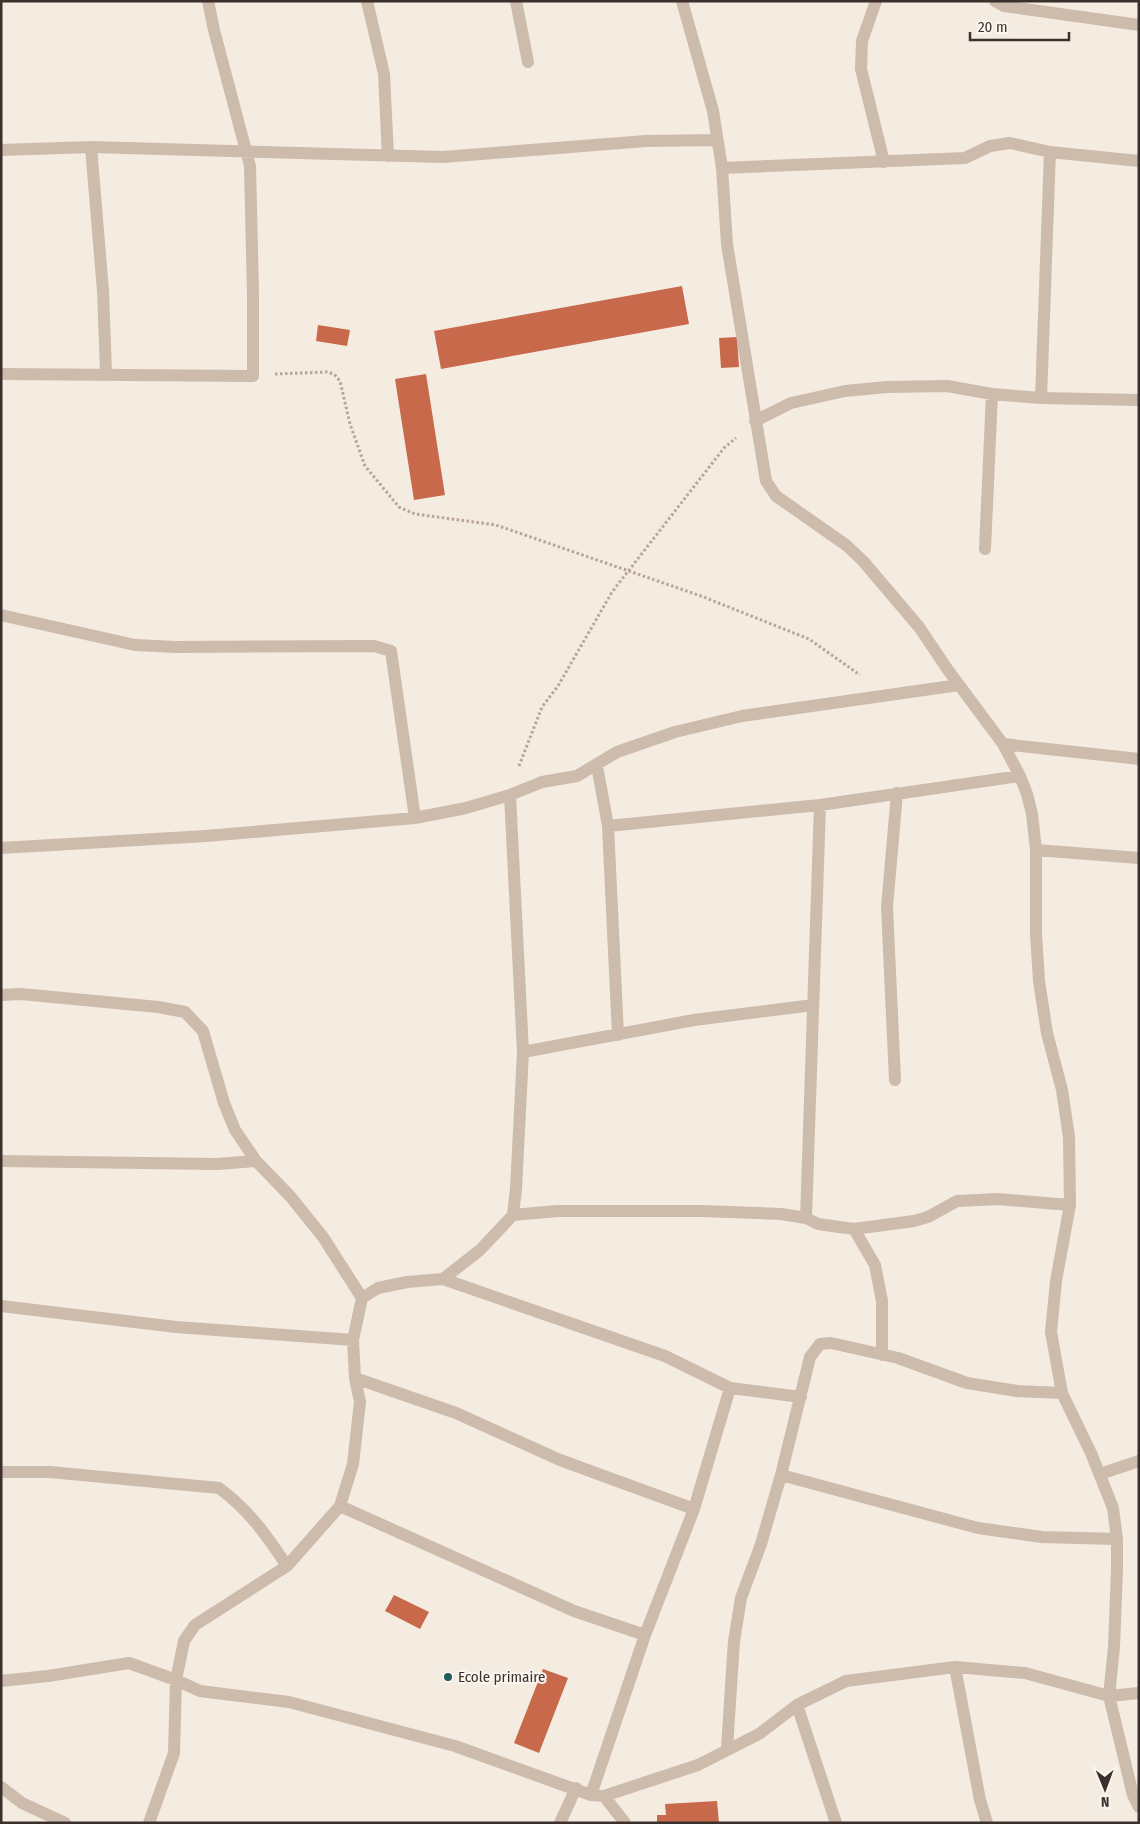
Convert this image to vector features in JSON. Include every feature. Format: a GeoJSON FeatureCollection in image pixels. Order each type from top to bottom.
{"type":"FeatureCollection","features":[{"type":"Feature","properties":{"kind":"street"},"geometry":{"type":"LineString","coordinates":[[1,374],[106,373],[253,376],[254,294],[247,150],[223,66],[208,1]]}},
{"type":"Feature","properties":{"kind":"street"},"geometry":{"type":"LineString","coordinates":[[366,1],[384,74],[388,156]]}},
{"type":"Feature","properties":{"kind":"street"},"geometry":{"type":"LineString","coordinates":[[516,1],[528,62]]}},
{"type":"Feature","properties":{"kind":"street"},"geometry":{"type":"LineString","coordinates":[[682,1],[713,111],[722,168],[727,244],[764,473],[770,488],[789,506],[846,545],[862,560],[919,627],[1003,744],[1020,776],[1032,814],[1036,850],[1036,934],[1039,981],[1047,1032],[1062,1090],[1069,1137],[1070,1205],[1056,1280],[1051,1332],[1062,1393],[1114,1508],[1117,1538],[1114,1647],[1109,1696],[1134,1795],[1139,1807]]}},
{"type":"Feature","properties":{"kind":"street"},"geometry":{"type":"LineString","coordinates":[[876,1],[863,36],[861,68],[884,162]]}},
{"type":"Feature","properties":{"kind":"street"},"geometry":{"type":"LineString","coordinates":[[995,1],[1004,6],[1139,25]]}},
{"type":"Feature","properties":{"kind":"street"},"geometry":{"type":"LineString","coordinates":[[1,150],[91,147],[247,150],[388,156],[467,156],[646,141],[718,140]]}},
{"type":"Feature","properties":{"kind":"street"},"geometry":{"type":"LineString","coordinates":[[722,168],[965,158],[990,146],[1010,143],[1050,152],[1139,161]]}},
{"type":"Feature","properties":{"kind":"street"},"geometry":{"type":"LineString","coordinates":[[91,147],[103,291],[106,373]]}},
{"type":"Feature","properties":{"kind":"street"},"geometry":{"type":"LineString","coordinates":[[1041,398],[1050,152]]}},
{"type":"Feature","properties":{"kind":"street"},"geometry":{"type":"LineString","coordinates":[[755,421],[792,403],[845,391],[887,387],[947,386],[992,394],[1041,398],[1139,400]]}},
{"type":"Feature","properties":{"kind":"street"},"geometry":{"type":"LineString","coordinates":[[985,549],[992,394]]}},
{"type":"Feature","properties":{"kind":"street"},"geometry":{"type":"LineString","coordinates":[[1,615],[135,646],[175,648],[374,646],[386,648],[390,651],[415,818]]}},
{"type":"Feature","properties":{"kind":"street"},"geometry":{"type":"LineString","coordinates":[[1,848],[206,836],[415,818],[466,808],[510,795],[542,782],[578,776],[617,752],[676,732],[742,716],[959,685]]}},
{"type":"Feature","properties":{"kind":"street"},"geometry":{"type":"LineString","coordinates":[[1003,744],[1139,759]]}},
{"type":"Feature","properties":{"kind":"street"},"geometry":{"type":"LineString","coordinates":[[596,766],[608,826],[618,1035]]}},
{"type":"Feature","properties":{"kind":"street"},"geometry":{"type":"LineString","coordinates":[[608,826],[820,805],[1020,776]]}},
{"type":"Feature","properties":{"kind":"street"},"geometry":{"type":"LineString","coordinates":[[895,1080],[887,907],[897,793]]}},
{"type":"Feature","properties":{"kind":"street"},"geometry":{"type":"LineString","coordinates":[[443,1279],[480,1250],[512,1214],[516,1190],[523,1052],[510,795]]}},
{"type":"Feature","properties":{"kind":"street"},"geometry":{"type":"LineString","coordinates":[[806,1218],[820,805]]}},
{"type":"Feature","properties":{"kind":"street"},"geometry":{"type":"LineString","coordinates":[[1036,850],[1139,858]]}},
{"type":"Feature","properties":{"kind":"street"},"geometry":{"type":"LineString","coordinates":[[1,995],[30,995],[158,1007],[185,1012],[203,1032],[224,1103],[235,1130],[256,1161],[290,1196],[323,1237],[362,1298],[354,1340],[355,1378],[360,1402],[353,1464],[340,1506],[288,1566],[195,1625],[184,1641],[176,1680],[174,1753],[149,1823]]}},
{"type":"Feature","properties":{"kind":"street"},"geometry":{"type":"LineString","coordinates":[[523,1052],[694,1020],[813,1005]]}},
{"type":"Feature","properties":{"kind":"street"},"geometry":{"type":"LineString","coordinates":[[1,1161],[217,1164],[256,1161]]}},
{"type":"Feature","properties":{"kind":"street"},"geometry":{"type":"LineString","coordinates":[[512,1214],[557,1210],[781,1214],[806,1218],[818,1224],[854,1229],[914,1221],[957,1201],[997,1199],[1070,1205]]}},
{"type":"Feature","properties":{"kind":"street"},"geometry":{"type":"LineString","coordinates":[[854,1229],[875,1265],[882,1302],[882,1355]]}},
{"type":"Feature","properties":{"kind":"street"},"geometry":{"type":"LineString","coordinates":[[362,1298],[378,1288],[407,1282],[443,1279],[665,1356],[730,1388],[801,1397]]}},
{"type":"Feature","properties":{"kind":"street"},"geometry":{"type":"LineString","coordinates":[[1,1306],[176,1327],[354,1340]]}},
{"type":"Feature","properties":{"kind":"street"},"geometry":{"type":"LineString","coordinates":[[727,1748],[734,1641],[741,1598],[761,1544],[781,1475],[810,1357],[820,1344],[831,1343],[898,1358],[967,1383],[1017,1391],[1062,1393]]}},
{"type":"Feature","properties":{"kind":"street"},"geometry":{"type":"LineString","coordinates":[[355,1378],[456,1413],[560,1460],[694,1509]]}},
{"type":"Feature","properties":{"kind":"street"},"geometry":{"type":"LineString","coordinates":[[591,1795],[645,1635],[694,1509],[730,1388]]}},
{"type":"Feature","properties":{"kind":"street"},"geometry":{"type":"LineString","coordinates":[[1100,1474],[1139,1461]]}},
{"type":"Feature","properties":{"kind":"street"},"geometry":{"type":"LineString","coordinates":[[1,1472],[50,1472],[219,1488],[239,1503],[260,1525],[288,1566]]}},
{"type":"Feature","properties":{"kind":"street"},"geometry":{"type":"LineString","coordinates":[[781,1475],[978,1528],[1042,1537],[1117,1538]]}},
{"type":"Feature","properties":{"kind":"street"},"geometry":{"type":"LineString","coordinates":[[340,1506],[574,1611],[645,1635]]}},
{"type":"Feature","properties":{"kind":"street"},"geometry":{"type":"LineString","coordinates":[[1,1680],[48,1676],[130,1663],[200,1691],[289,1702],[446,1743],[576,1788],[591,1795],[604,1796],[698,1765],[727,1748],[759,1734],[797,1705],[846,1681],[955,1667],[1025,1673],[1109,1696],[1139,1693]]}},
{"type":"Feature","properties":{"kind":"street"},"geometry":{"type":"LineString","coordinates":[[955,1667],[980,1800],[987,1823]]}},
{"type":"Feature","properties":{"kind":"street"},"geometry":{"type":"LineString","coordinates":[[797,1705],[836,1823]]}},
{"type":"Feature","properties":{"kind":"street"},"geometry":{"type":"LineString","coordinates":[[1,1787],[22,1803],[65,1823]]}},
{"type":"Feature","properties":{"kind":"street"},"geometry":{"type":"LineString","coordinates":[[560,1823],[576,1788]]}},
{"type":"Feature","properties":{"kind":"street"},"geometry":{"type":"LineString","coordinates":[[604,1796],[625,1823]]}},
{"type":"Feature","properties":{"kind":"path"},"geometry":{"type":"LineString","coordinates":[[253,376],[328,372],[334,374],[342,386],[350,424],[365,466],[399,507],[415,514],[496,525],[629,571],[809,639],[887,695]]}},
{"type":"Feature","properties":{"kind":"path"},"geometry":{"type":"LineString","coordinates":[[510,795],[542,707],[558,686],[612,592],[724,448],[755,421]]}},
{"type":"Feature","properties":{"kind":"building"},"geometry":{"type":"Polygon","coordinates":[[[682,286],[689,324],[441,369],[434,331],[682,286]]]}},
{"type":"Feature","properties":{"kind":"building"},"geometry":{"type":"Polygon","coordinates":[[[318,325],[350,330],[347,346],[316,341],[318,325]]]}},
{"type":"Feature","properties":{"kind":"building"},"geometry":{"type":"Polygon","coordinates":[[[737,337],[739,367],[721,368],[719,338],[737,337]]]}},
{"type":"Feature","properties":{"kind":"building"},"geometry":{"type":"Polygon","coordinates":[[[426,374],[445,495],[414,500],[395,379],[426,374]]]}},
{"type":"Feature","properties":{"kind":"building"},"geometry":{"type":"Polygon","coordinates":[[[394,1595],[429,1612],[420,1629],[385,1611],[394,1595]]]}},
{"type":"Feature","properties":{"kind":"building"},"geometry":{"type":"Polygon","coordinates":[[[543,1669],[568,1678],[539,1753],[514,1743],[543,1669]]]}},
{"type":"Feature","properties":{"kind":"building"},"geometry":{"type":"Polygon","coordinates":[[[717,1801],[719,1823],[657,1823],[657,1815],[666,1815],[665,1804],[717,1801]]]}},
{"type":"Feature","properties":{"kind":"place","name":"Ecole primaire"},"geometry":{"type":"Point","coordinates":[448,1677]}}]}
